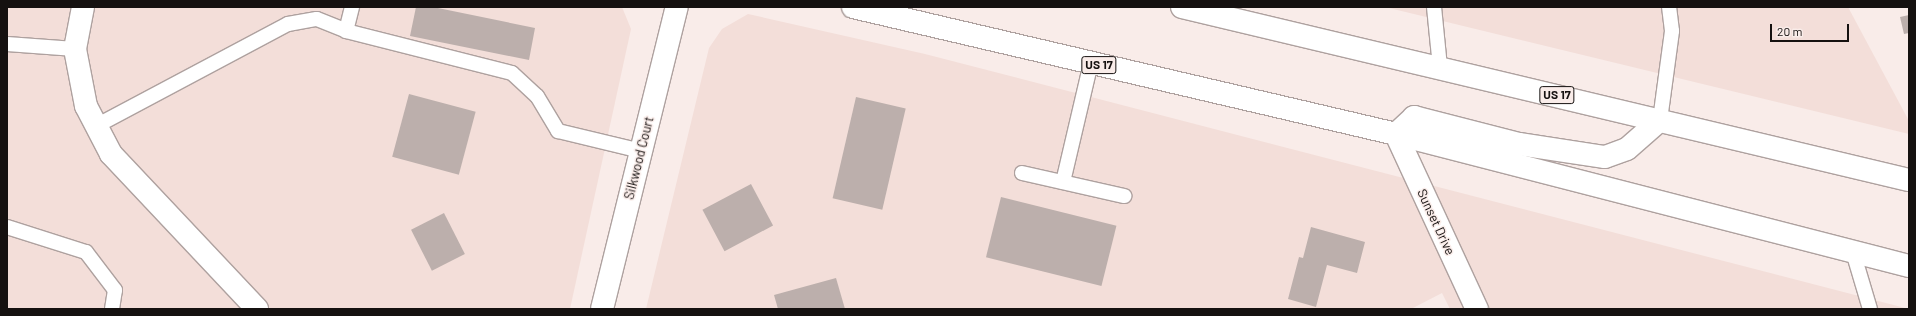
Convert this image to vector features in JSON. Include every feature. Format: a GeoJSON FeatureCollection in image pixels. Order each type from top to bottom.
{"type":"FeatureCollection","features":[{"type":"Feature","properties":{"kind":"main road"},"geometry":{"type":"LineString","coordinates":[[82,7],[76,49],[86,106],[111,154],[257,309]]}},
{"type":"Feature","properties":{"kind":"main road","name":"Silkwood Court"},"geometry":{"type":"LineString","coordinates":[[602,309],[677,7]]}},
{"type":"Feature","properties":{"kind":"main road","name":"US 17"},"geometry":{"type":"LineString","coordinates":[[853,7],[1396,134],[1909,266]]}},
{"type":"Feature","properties":{"kind":"main road","name":"US 17"},"geometry":{"type":"LineString","coordinates":[[1182,7],[1440,67],[1909,180]]}},
{"type":"Feature","properties":{"kind":"main road"},"geometry":{"type":"LineString","coordinates":[[1396,134],[1414,117],[1519,144],[1606,157],[1627,149],[1660,120]]}},
{"type":"Feature","properties":{"kind":"main road","name":"Sunset Drive"},"geometry":{"type":"LineString","coordinates":[[1396,134],[1477,309]]}},
{"type":"Feature","properties":{"kind":"lane"},"geometry":{"type":"LineString","coordinates":[[346,31],[352,7]]}},
{"type":"Feature","properties":{"kind":"lane"},"geometry":{"type":"LineString","coordinates":[[1434,7],[1440,67]]}},
{"type":"Feature","properties":{"kind":"lane"},"geometry":{"type":"LineString","coordinates":[[1660,120],[1672,31],[1669,7]]}},
{"type":"Feature","properties":{"kind":"lane"},"geometry":{"type":"LineString","coordinates":[[96,126],[288,24],[317,19],[346,31],[512,73],[537,96],[558,131],[641,151]]}},
{"type":"Feature","properties":{"kind":"lane"},"geometry":{"type":"LineString","coordinates":[[7,44],[76,49]]}},
{"type":"Feature","properties":{"kind":"lane"},"geometry":{"type":"LineString","coordinates":[[1063,182],[1091,63]]}},
{"type":"Feature","properties":{"kind":"lane"},"geometry":{"type":"LineString","coordinates":[[1022,174],[1124,196]]}},
{"type":"Feature","properties":{"kind":"lane"},"geometry":{"type":"LineString","coordinates":[[7,227],[86,252],[115,290],[112,309]]}},
{"type":"Feature","properties":{"kind":"lane"},"geometry":{"type":"LineString","coordinates":[[1853,252],[1870,309]]}},
{"type":"Feature","properties":{"kind":"shaded area"},"geometry":{"type":"Polygon","coordinates":[[[7,7],[622,7],[631,29],[570,309],[7,308],[7,7]]]}},
{"type":"Feature","properties":{"kind":"shaded area"},"geometry":{"type":"Polygon","coordinates":[[[1385,7],[1848,7],[1909,121],[1909,134],[1385,7]]]}},
{"type":"Feature","properties":{"kind":"shaded area"},"geometry":{"type":"Polygon","coordinates":[[[748,14],[925,54],[1909,309],[1450,309],[1442,293],[1411,309],[646,309],[709,48],[722,29],[748,14]]]}},
{"type":"Feature","properties":{"kind":"building"},"geometry":{"type":"Polygon","coordinates":[[[416,7],[433,7],[535,28],[529,60],[410,36],[416,7]]]}},
{"type":"Feature","properties":{"kind":"building"},"geometry":{"type":"Polygon","coordinates":[[[1909,15],[1909,33],[1904,34],[1900,17],[1909,15]]]}},
{"type":"Feature","properties":{"kind":"building"},"geometry":{"type":"Polygon","coordinates":[[[409,94],[476,112],[459,175],[392,157],[409,94]]]}},
{"type":"Feature","properties":{"kind":"building"},"geometry":{"type":"Polygon","coordinates":[[[856,97],[906,108],[882,210],[833,198],[856,97]]]}},
{"type":"Feature","properties":{"kind":"building"},"geometry":{"type":"Polygon","coordinates":[[[751,184],[773,225],[725,251],[702,210],[751,184]]]}},
{"type":"Feature","properties":{"kind":"building"},"geometry":{"type":"Polygon","coordinates":[[[1001,197],[1116,226],[1101,286],[986,257],[1001,197]]]}},
{"type":"Feature","properties":{"kind":"building"},"geometry":{"type":"Polygon","coordinates":[[[444,213],[465,254],[432,271],[411,230],[444,213]]]}},
{"type":"Feature","properties":{"kind":"building"},"geometry":{"type":"Polygon","coordinates":[[[1311,227],[1365,242],[1357,273],[1327,265],[1316,307],[1288,299],[1299,257],[1303,258],[1311,227]]]}},
{"type":"Feature","properties":{"kind":"building"},"geometry":{"type":"Polygon","coordinates":[[[836,278],[845,309],[778,309],[774,295],[836,278]]]}}]}
